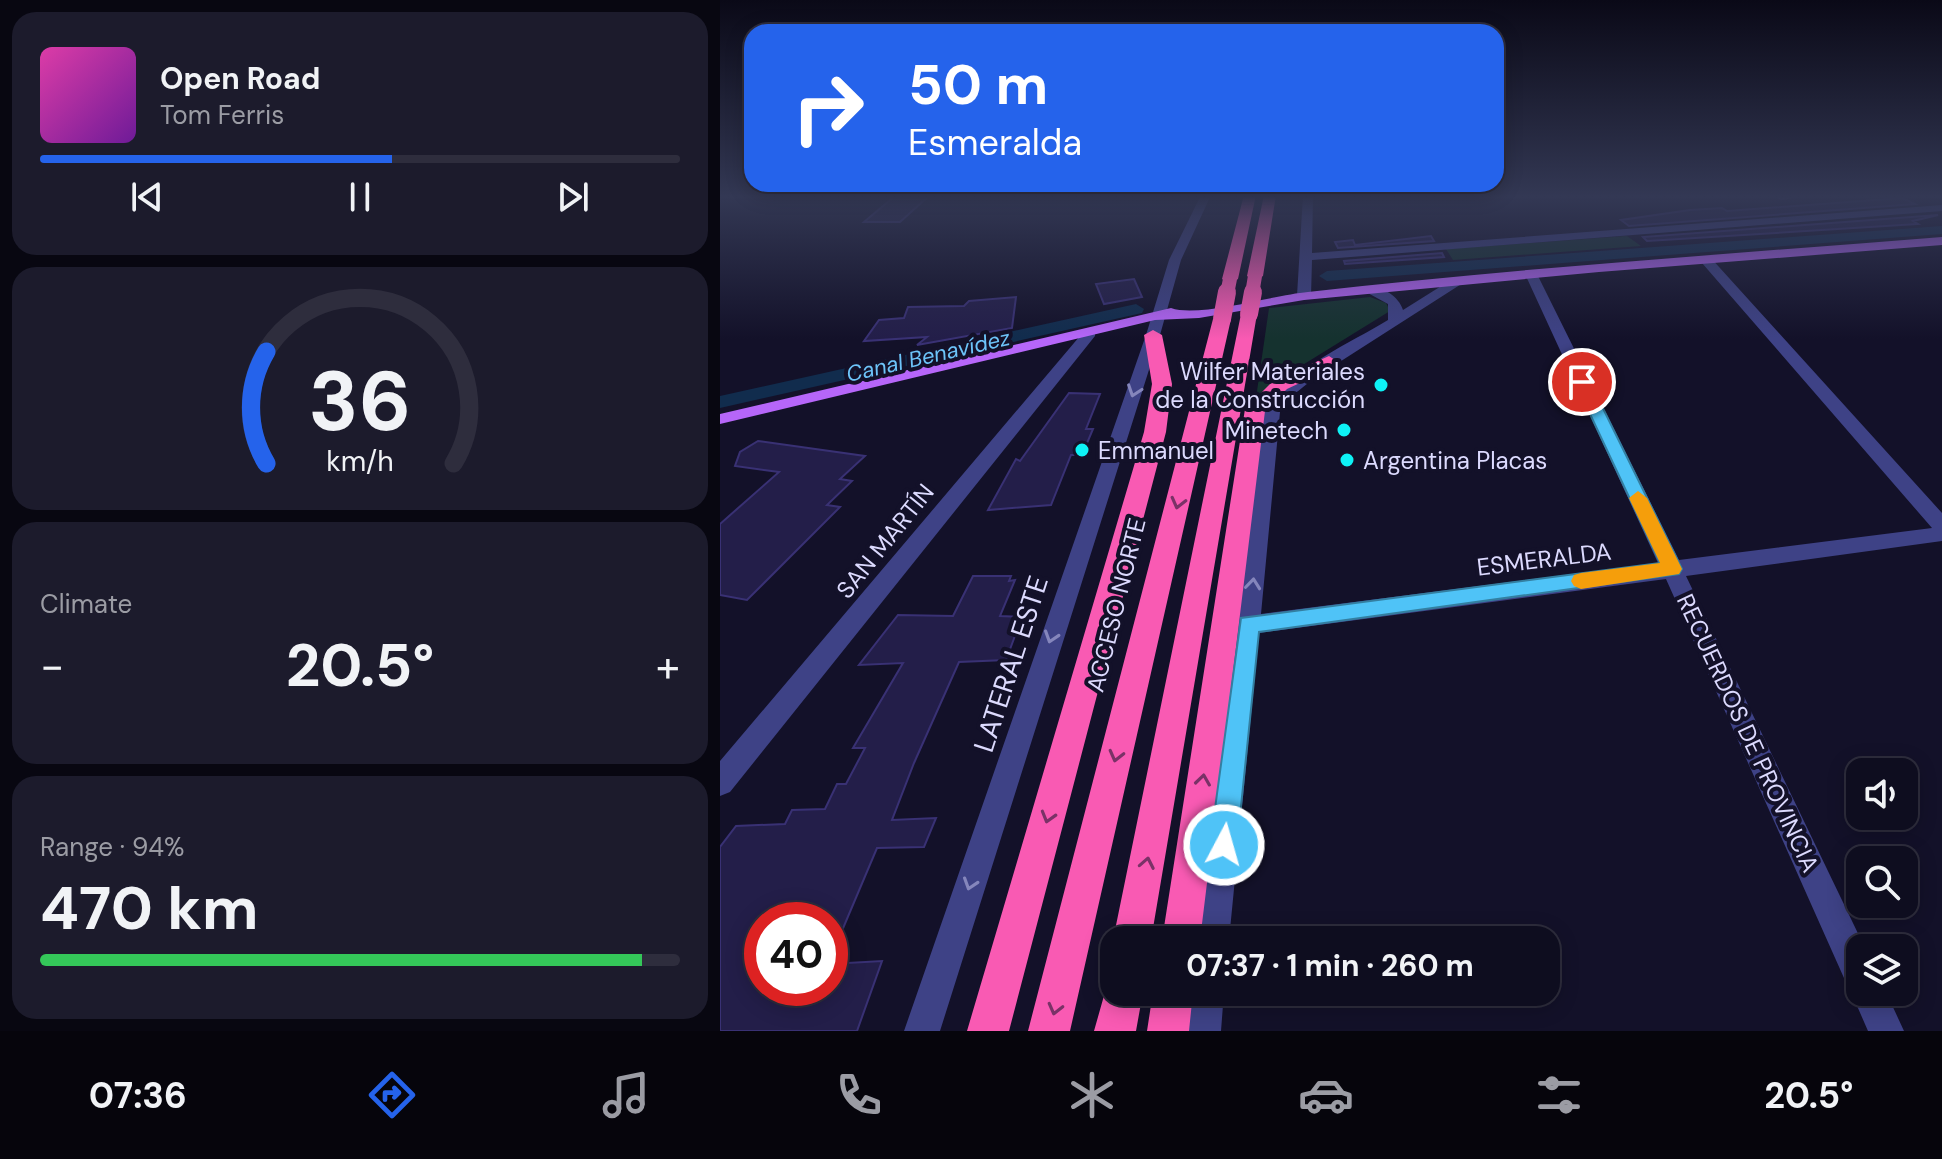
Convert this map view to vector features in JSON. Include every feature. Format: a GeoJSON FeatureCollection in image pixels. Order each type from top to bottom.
{"type":"FeatureCollection","features":[{"type":"Feature","properties":{"kind":"highway","name":"ACCESO NORTE"},"geometry":{"type":"LineString","coordinates":[[1134,926],[1236,316],[1230,279],[1239,243]]}},
{"type":"Feature","properties":{"kind":"highway","name":"ACCESO NORTE"},"geometry":{"type":"LineString","coordinates":[[1049,1031],[1236,316],[1255,276],[1261,243]]}},
{"type":"Feature","properties":{"kind":"highway"},"geometry":{"type":"LineString","coordinates":[[988,1031],[1155,432],[1162,384],[1156,326]]}},
{"type":"Feature","properties":{"kind":"highway"},"geometry":{"type":"LineString","coordinates":[[1183,926],[1255,409],[1280,385],[1329,362]]}},
{"type":"Feature","properties":{"kind":"highway"},"geometry":{"type":"LineString","coordinates":[[1115,1031],[1120,1006]]}},
{"type":"Feature","properties":{"kind":"highway"},"geometry":{"type":"LineString","coordinates":[[1168,1031],[1171,1006]]}},
{"type":"Feature","properties":{"kind":"main road"},"geometry":{"type":"LineString","coordinates":[[720,419],[1090,333],[1156,326],[1304,296],[1916,243]]}},
{"type":"Feature","properties":{"kind":"street","name":"LATERAL ESTE"},"geometry":{"type":"LineString","coordinates":[[922,1031],[1182,243]]}},
{"type":"Feature","properties":{"kind":"street"},"geometry":{"type":"LineString","coordinates":[[1304,296],[1306,243]]}},
{"type":"Feature","properties":{"kind":"street"},"geometry":{"type":"LineString","coordinates":[[1306,257],[1486,243]]}},
{"type":"Feature","properties":{"kind":"street"},"geometry":{"type":"LineString","coordinates":[[1706,260],[1942,526]]}},
{"type":"Feature","properties":{"kind":"street","name":"RECUERDOS DE PROVINCIA"},"geometry":{"type":"LineString","coordinates":[[1531,274],[1846,945]]}},
{"type":"Feature","properties":{"kind":"street"},"geometry":{"type":"LineString","coordinates":[[1215,926],[1272,412],[1280,398],[1329,362],[1459,281]]}},
{"type":"Feature","properties":{"kind":"street"},"geometry":{"type":"LineString","coordinates":[[1371,289],[1394,302],[1397,313],[1394,322]]}},
{"type":"Feature","properties":{"kind":"street","name":"SAN MARTÍN"},"geometry":{"type":"LineString","coordinates":[[720,782],[1090,333]]}},
{"type":"Feature","properties":{"kind":"street","name":"ESMERALDA"},"geometry":{"type":"LineString","coordinates":[[1249,625],[1942,534]]}},
{"type":"Feature","properties":{"kind":"street"},"geometry":{"type":"LineString","coordinates":[[1203,1031],[1206,1006]]}},
{"type":"Feature","properties":{"kind":"street"},"geometry":{"type":"LineString","coordinates":[[1874,1006],[1886,1031]]}},
{"type":"Feature","properties":{"kind":"green space"},"geometry":{"type":"Polygon","coordinates":[[[1528,243],[1637,243],[1641,246],[1453,260],[1446,249],[1528,243]]]}},
{"type":"Feature","properties":{"kind":"green space"},"geometry":{"type":"Polygon","coordinates":[[[1370,297],[1386,303],[1390,311],[1256,398],[1269,308],[1370,297]]]}},
{"type":"Feature","properties":{"kind":"building"},"geometry":{"type":"Polygon","coordinates":[[[1336,243],[1405,243],[1338,248],[1336,243]]]}},
{"type":"Feature","properties":{"kind":"building"},"geometry":{"type":"Polygon","coordinates":[[[1442,253],[1444,257],[1345,264],[1344,261],[1442,253]]]}},
{"type":"Feature","properties":{"kind":"building"},"geometry":{"type":"Polygon","coordinates":[[[1134,279],[1142,297],[1104,304],[1096,284],[1134,279]]]}},
{"type":"Feature","properties":{"kind":"building"},"geometry":{"type":"Polygon","coordinates":[[[1016,297],[1012,328],[917,345],[927,337],[864,341],[879,320],[904,318],[908,307],[964,306],[969,301],[1016,297]]]}},
{"type":"Feature","properties":{"kind":"building"},"geometry":{"type":"Polygon","coordinates":[[[1069,393],[1100,394],[1086,429],[1093,429],[1082,455],[1071,455],[1051,505],[988,510],[1016,459],[1020,461],[1069,393]]]}},
{"type":"Feature","properties":{"kind":"building"},"geometry":{"type":"Polygon","coordinates":[[[758,441],[865,456],[840,479],[852,481],[827,505],[840,507],[747,600],[720,595],[720,524],[779,472],[735,466],[740,452],[758,441]]]}},
{"type":"Feature","properties":{"kind":"building"},"geometry":{"type":"Polygon","coordinates":[[[973,576],[1011,576],[1009,581],[1015,580],[1000,616],[1022,617],[1006,660],[959,662],[892,820],[936,818],[924,847],[877,848],[848,916],[848,902],[744,902],[744,1006],[848,1006],[848,963],[882,961],[857,1031],[720,1031],[720,847],[736,826],[785,824],[792,810],[825,809],[837,784],[846,784],[865,748],[853,748],[903,663],[859,665],[898,615],[953,616],[973,576]]]}},
{"type":"Feature","properties":{"kind":"waterway","name":"Canal Benavídez"},"geometry":{"type":"LineString","coordinates":[[1327,276],[1767,243]]}},
{"type":"Feature","properties":{"kind":"waterway","name":"Canal Benavídez"},"geometry":{"type":"LineString","coordinates":[[720,402],[1136,309]]}},
{"type":"Feature","properties":{"kind":"slow traffic"},"geometry":{"type":"LineString","coordinates":[[1581,581],[1672,569],[1638,498]]}},
{"type":"Feature","properties":{"kind":"place","name":"Wilfer Materiales de la Construcción"},"geometry":{"type":"Point","coordinates":[1381,385]}},
{"type":"Feature","properties":{"kind":"place","name":"Minetech"},"geometry":{"type":"Point","coordinates":[1344,430]}},
{"type":"Feature","properties":{"kind":"place","name":"Emmanuel"},"geometry":{"type":"Point","coordinates":[1082,450]}},
{"type":"Feature","properties":{"kind":"place","name":"Argentina Placas"},"geometry":{"type":"Point","coordinates":[1347,460]}},
{"type":"Feature","properties":{"kind":"route"},"geometry":{"type":"LineString","coordinates":[[1224,845],[1249,625],[1672,569],[1582,382]]}}]}
